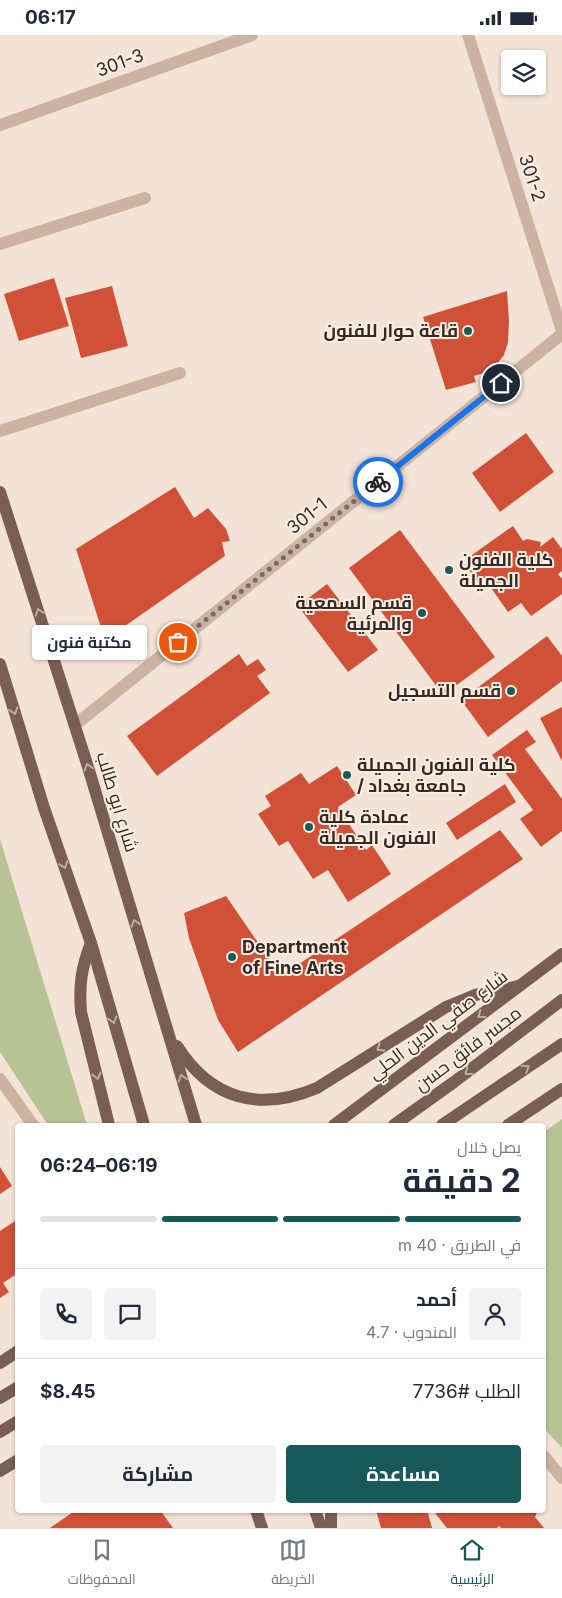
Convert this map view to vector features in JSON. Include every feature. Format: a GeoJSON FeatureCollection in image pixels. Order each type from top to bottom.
{"type":"FeatureCollection","features":[{"type":"Feature","properties":{"kind":"main road","name":"شارع ابو طالب"},"geometry":{"type":"LineString","coordinates":[[0,492],[75,725],[195,1123]]}},
{"type":"Feature","properties":{"kind":"main road"},"geometry":{"type":"LineString","coordinates":[[0,664],[44,808],[91,943],[143,1123]]}},
{"type":"Feature","properties":{"kind":"main road"},"geometry":{"type":"LineString","coordinates":[[91,943],[80,978],[81,1012],[109,1123]]}},
{"type":"Feature","properties":{"kind":"main road","name":"شارع صفي الدين الحلي"},"geometry":{"type":"LineString","coordinates":[[337,1123],[562,954]]}},
{"type":"Feature","properties":{"kind":"main road"},"geometry":{"type":"LineString","coordinates":[[168,1030],[187,1062],[201,1077],[218,1088],[237,1096],[257,1100],[278,1100],[298,1096],[317,1088],[446,1007],[475,995],[519,986]]}},
{"type":"Feature","properties":{"kind":"main road","name":"مجسر فائق حسن"},"geometry":{"type":"LineString","coordinates":[[397,1123],[454,1083],[562,1000]]}},
{"type":"Feature","properties":{"kind":"main road"},"geometry":{"type":"LineString","coordinates":[[445,1123],[562,1045]]}},
{"type":"Feature","properties":{"kind":"main road"},"geometry":{"type":"LineString","coordinates":[[511,1123],[562,1089]]}},
{"type":"Feature","properties":{"kind":"main road"},"geometry":{"type":"LineString","coordinates":[[0,1363],[15,1353]]}},
{"type":"Feature","properties":{"kind":"main road"},"geometry":{"type":"LineString","coordinates":[[0,1398],[15,1389]]}},
{"type":"Feature","properties":{"kind":"main road"},"geometry":{"type":"LineString","coordinates":[[0,1432],[15,1423]]}},
{"type":"Feature","properties":{"kind":"main road"},"geometry":{"type":"LineString","coordinates":[[0,1471],[15,1462]]}},
{"type":"Feature","properties":{"kind":"main road"},"geometry":{"type":"LineString","coordinates":[[257,1513],[262,1528]]}},
{"type":"Feature","properties":{"kind":"main road"},"geometry":{"type":"LineString","coordinates":[[316,1513],[321,1528]]}},
{"type":"Feature","properties":{"kind":"main road"},"geometry":{"type":"LineString","coordinates":[[331,1513],[331,1528]]}},
{"type":"Feature","properties":{"kind":"street","name":"301-3"},"geometry":{"type":"LineString","coordinates":[[0,125],[252,35]]}},
{"type":"Feature","properties":{"kind":"street","name":"301-2"},"geometry":{"type":"LineString","coordinates":[[468,35],[562,332]]}},
{"type":"Feature","properties":{"kind":"street"},"geometry":{"type":"LineString","coordinates":[[0,244],[145,198]]}},
{"type":"Feature","properties":{"kind":"street","name":"301-1"},"geometry":{"type":"LineString","coordinates":[[75,725],[562,332]]}},
{"type":"Feature","properties":{"kind":"street"},"geometry":{"type":"LineString","coordinates":[[0,431],[180,373]]}},
{"type":"Feature","properties":{"kind":"street"},"geometry":{"type":"LineString","coordinates":[[0,1079],[32,1123]]}},
{"type":"Feature","properties":{"kind":"street"},"geometry":{"type":"LineString","coordinates":[[546,1459],[562,1478]]}},
{"type":"Feature","properties":{"kind":"green space"},"geometry":{"type":"Polygon","coordinates":[[[0,839],[86,1123],[47,1123],[0,1052],[0,839]]]}},
{"type":"Feature","properties":{"kind":"green space"},"geometry":{"type":"Polygon","coordinates":[[[562,1119],[562,1448],[546,1430],[546,1131],[562,1119]]]}},
{"type":"Feature","properties":{"kind":"building"},"geometry":{"type":"Polygon","coordinates":[[[54,278],[69,326],[19,341],[4,294],[54,278]]]}},
{"type":"Feature","properties":{"kind":"building"},"geometry":{"type":"Polygon","coordinates":[[[112,286],[128,346],[81,358],[65,298],[112,286]]]}},
{"type":"Feature","properties":{"kind":"building","name":"قاعة حوار للفنون"},"geometry":{"type":"Polygon","coordinates":[[[507,291],[509,321],[508,342],[504,355],[496,365],[484,373],[474,376],[476,382],[446,390],[423,317],[507,291]]]}},
{"type":"Feature","properties":{"kind":"building"},"geometry":{"type":"Polygon","coordinates":[[[526,433],[554,472],[500,512],[472,473],[526,433]]]}},
{"type":"Feature","properties":{"kind":"building"},"geometry":{"type":"Polygon","coordinates":[[[175,487],[194,518],[208,508],[226,529],[230,541],[222,542],[225,556],[105,640],[76,549],[175,487]]]}},
{"type":"Feature","properties":{"kind":"building"},"geometry":{"type":"Polygon","coordinates":[[[513,526],[523,541],[527,539],[541,542],[540,547],[553,537],[562,549],[562,571],[558,574],[562,579],[562,594],[531,616],[521,603],[508,612],[484,578],[478,582],[468,569],[475,564],[469,557],[513,526]]]}},
{"type":"Feature","properties":{"kind":"building","name":"قسم السمعية والمرئية"},"geometry":{"type":"Polygon","coordinates":[[[400,530],[495,657],[443,695],[349,568],[400,530]]]}},
{"type":"Feature","properties":{"kind":"building"},"geometry":{"type":"Polygon","coordinates":[[[327,584],[378,650],[348,672],[298,606],[327,584]]]}},
{"type":"Feature","properties":{"kind":"building","name":"قسم التسجيل"},"geometry":{"type":"Polygon","coordinates":[[[547,636],[562,656],[562,681],[488,737],[461,700],[547,636]]]}},
{"type":"Feature","properties":{"kind":"building"},"geometry":{"type":"Polygon","coordinates":[[[239,654],[247,666],[258,659],[266,670],[257,676],[270,693],[157,776],[127,736],[239,654]]]}},
{"type":"Feature","properties":{"kind":"building"},"geometry":{"type":"Polygon","coordinates":[[[562,707],[562,761],[540,718],[562,707]]]}},
{"type":"Feature","properties":{"kind":"building"},"geometry":{"type":"Polygon","coordinates":[[[527,730],[536,742],[525,749],[562,799],[562,831],[541,847],[520,819],[533,810],[492,755],[527,730]]]}},
{"type":"Feature","properties":{"kind":"building","name":"عمادة كلية الفنون الجميلة"},"geometry":{"type":"Polygon","coordinates":[[[337,766],[356,795],[338,807],[366,850],[372,845],[391,874],[348,902],[328,870],[313,879],[288,841],[279,846],[258,814],[271,806],[265,796],[301,773],[309,784],[337,766]]]}},
{"type":"Feature","properties":{"kind":"building"},"geometry":{"type":"Polygon","coordinates":[[[505,784],[516,802],[457,840],[446,823],[505,784]]]}},
{"type":"Feature","properties":{"kind":"building","name":"Department of Fine Arts"},"geometry":{"type":"Polygon","coordinates":[[[500,830],[523,859],[238,1052],[218,1020],[189,938],[184,913],[226,896],[281,976],[500,830]]]}},
{"type":"Feature","properties":{"kind":"building"},"geometry":{"type":"Polygon","coordinates":[[[0,1167],[12,1186],[0,1194],[0,1167]]]}},
{"type":"Feature","properties":{"kind":"building"},"geometry":{"type":"Polygon","coordinates":[[[15,1221],[15,1275],[3,1283],[9,1292],[0,1298],[0,1231],[15,1221]]]}},
{"type":"Feature","properties":{"kind":"building"},"geometry":{"type":"Polygon","coordinates":[[[72,1513],[162,1513],[173,1528],[50,1528],[72,1513]]]}},
{"type":"Feature","properties":{"kind":"building"},"geometry":{"type":"Polygon","coordinates":[[[377,1513],[428,1513],[432,1528],[381,1528],[377,1513]]]}},
{"type":"Feature","properties":{"kind":"building"},"geometry":{"type":"Polygon","coordinates":[[[435,1513],[537,1513],[535,1517],[544,1528],[501,1528],[499,1526],[497,1528],[447,1528],[435,1513]]]}},
{"type":"Feature","properties":{"kind":"way so far"},"geometry":{"type":"LineString","coordinates":[[178,642],[378,482]]}},
{"type":"Feature","properties":{"kind":"place","name":"قاعة حوار للفنون"},"geometry":{"type":"Point","coordinates":[468,331]}},
{"type":"Feature","properties":{"kind":"place","name":"كلية الفنون الجميلة"},"geometry":{"type":"Point","coordinates":[449,570]}},
{"type":"Feature","properties":{"kind":"place","name":"قسم السمعية والمرئية"},"geometry":{"type":"Point","coordinates":[422,613]}},
{"type":"Feature","properties":{"kind":"place","name":"مكتبة فنون"},"geometry":{"type":"Point","coordinates":[178,642]}},
{"type":"Feature","properties":{"kind":"place","name":"قسم التسجيل"},"geometry":{"type":"Point","coordinates":[511,691]}},
{"type":"Feature","properties":{"kind":"place","name":"كلية الفنون الجميلة / جامعة بغداد"},"geometry":{"type":"Point","coordinates":[347,775]}},
{"type":"Feature","properties":{"kind":"place","name":"عمادة كلية الفنون الجميلة"},"geometry":{"type":"Point","coordinates":[309,827]}},
{"type":"Feature","properties":{"kind":"place","name":"Department of Fine Arts"},"geometry":{"type":"Point","coordinates":[232,957]}},
{"type":"Feature","properties":{"kind":"route"},"geometry":{"type":"LineString","coordinates":[[378,482],[501,383]]}}]}
